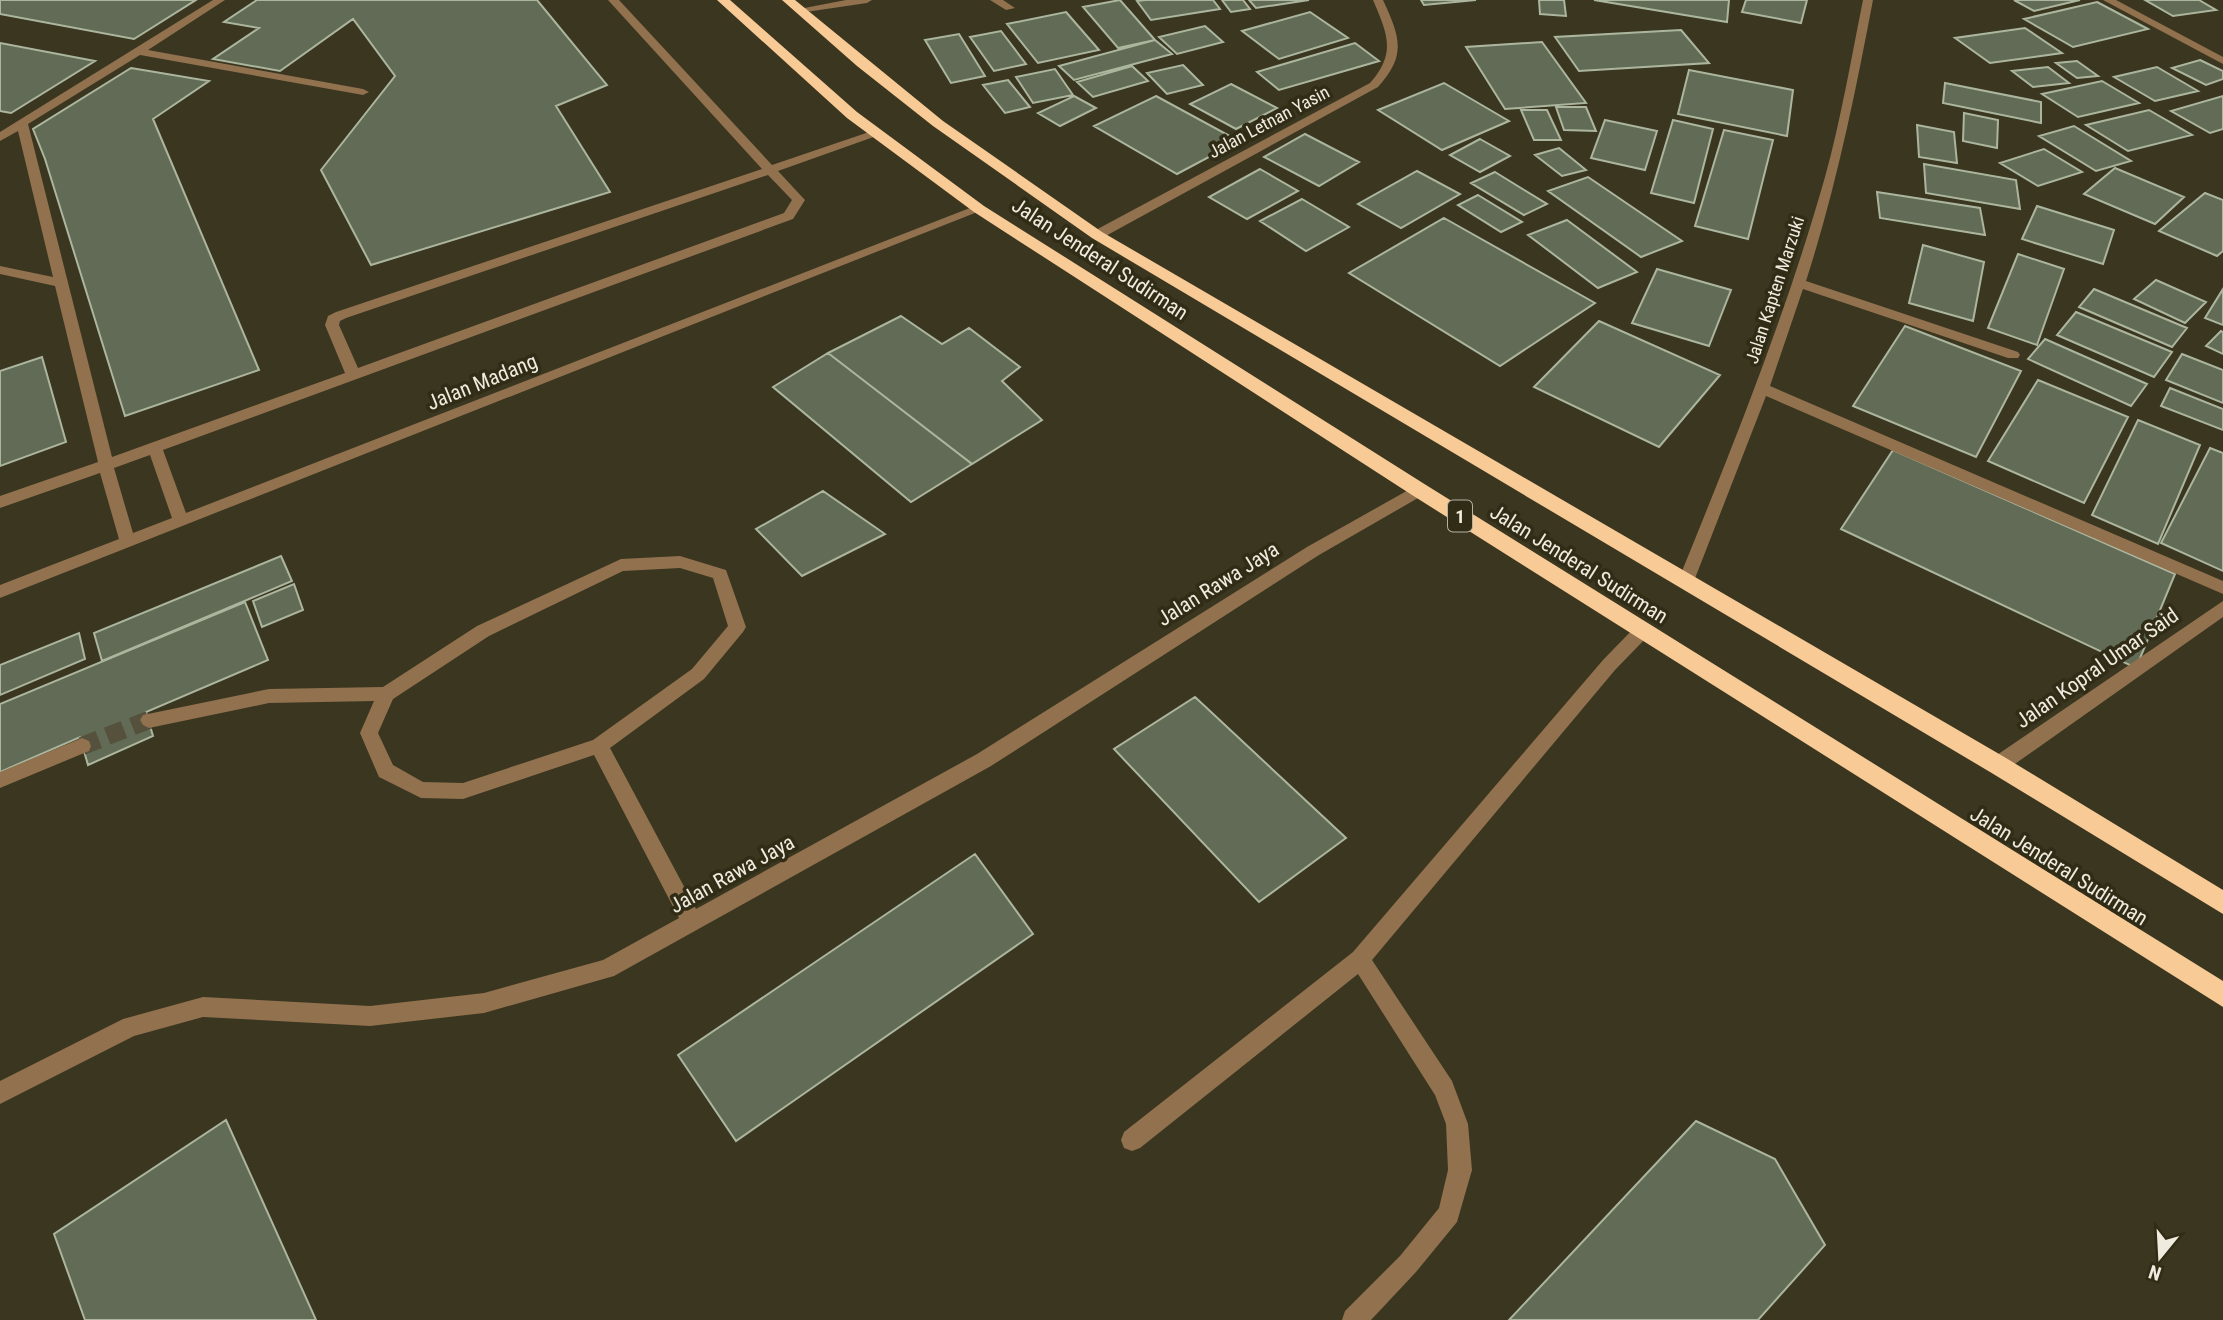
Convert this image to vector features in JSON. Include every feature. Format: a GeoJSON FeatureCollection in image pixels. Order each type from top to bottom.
{"type":"FeatureCollection","features":[{"type":"Feature","properties":{"kind":"highway","name":"Jalan Jenderal Sudirman"},"geometry":{"type":"LineString","coordinates":[[723,0],[800,71],[876,134],[979,209],[1642,631],[2223,995]]}},
{"type":"Feature","properties":{"kind":"highway","name":"Jalan Jenderal Sudirman"},"geometry":{"type":"LineString","coordinates":[[794,5],[885,83],[1004,175],[1097,235],[1372,400],[1998,765],[2223,903]]}},
{"type":"Feature","properties":{"kind":"street"},"geometry":{"type":"LineString","coordinates":[[0,136],[219,0]]}},
{"type":"Feature","properties":{"kind":"street"},"geometry":{"type":"LineString","coordinates":[[0,502],[789,216],[799,200],[727,126],[613,0]]}},
{"type":"Feature","properties":{"kind":"street"},"geometry":{"type":"LineString","coordinates":[[794,5],[867,0]]}},
{"type":"Feature","properties":{"kind":"street"},"geometry":{"type":"LineString","coordinates":[[995,0],[1010,8]]}},
{"type":"Feature","properties":{"kind":"street","name":"Jalan Letnan Yasin"},"geometry":{"type":"LineString","coordinates":[[1097,235],[1374,85],[1392,63],[1394,51],[1393,36],[1378,0]]}},
{"type":"Feature","properties":{"kind":"street","name":"Jalan Kapten Marzuki"},"geometry":{"type":"LineString","coordinates":[[1686,581],[1763,389],[1799,283],[1832,175],[1868,0]]}},
{"type":"Feature","properties":{"kind":"street"},"geometry":{"type":"LineString","coordinates":[[2108,0],[2220,58]]}},
{"type":"Feature","properties":{"kind":"street"},"geometry":{"type":"LineString","coordinates":[[137,51],[363,92]]}},
{"type":"Feature","properties":{"kind":"street"},"geometry":{"type":"LineString","coordinates":[[22,123],[60,284],[128,543]]}},
{"type":"Feature","properties":{"kind":"street"},"geometry":{"type":"LineString","coordinates":[[353,374],[332,325],[333,319],[876,134]]}},
{"type":"Feature","properties":{"kind":"street","name":"Jalan Madang"},"geometry":{"type":"LineString","coordinates":[[0,592],[979,209]]}},
{"type":"Feature","properties":{"kind":"street"},"geometry":{"type":"LineString","coordinates":[[0,271],[60,284]]}},
{"type":"Feature","properties":{"kind":"street"},"geometry":{"type":"LineString","coordinates":[[1799,283],[2013,355]]}},
{"type":"Feature","properties":{"kind":"street"},"geometry":{"type":"LineString","coordinates":[[1763,389],[2223,588]]}},
{"type":"Feature","properties":{"kind":"street"},"geometry":{"type":"LineString","coordinates":[[155,448],[182,522]]}},
{"type":"Feature","properties":{"kind":"street","name":"Jalan Rawa Jaya"},"geometry":{"type":"LineString","coordinates":[[0,1093],[131,1026],[203,1007],[370,1016],[484,1003],[607,968],[984,760],[1313,551],[1419,490]]}},
{"type":"Feature","properties":{"kind":"street"},"geometry":{"type":"LineString","coordinates":[[149,720],[269,696],[386,694],[483,631],[621,565],[680,562],[720,574],[737,627],[698,674],[599,746],[463,791],[421,790],[386,771],[369,733],[386,694]]}},
{"type":"Feature","properties":{"kind":"street","name":"Jalan Kopral Umar Said"},"geometry":{"type":"LineString","coordinates":[[1998,765],[2223,608]]}},
{"type":"Feature","properties":{"kind":"street"},"geometry":{"type":"LineString","coordinates":[[1132,1140],[1360,959],[1609,665],[1642,631]]}},
{"type":"Feature","properties":{"kind":"street"},"geometry":{"type":"LineString","coordinates":[[0,780],[82,746]]}},
{"type":"Feature","properties":{"kind":"street"},"geometry":{"type":"LineString","coordinates":[[599,746],[692,922]]}},
{"type":"Feature","properties":{"kind":"street"},"geometry":{"type":"LineString","coordinates":[[1354,1320],[1408,1264],[1449,1214],[1460,1170],[1457,1124],[1444,1089],[1360,959]]}},
{"type":"Feature","properties":{"kind":"building"},"geometry":{"type":"Polygon","coordinates":[[[0,0],[196,0],[134,39],[0,14],[0,0]]]}},
{"type":"Feature","properties":{"kind":"building"},"geometry":{"type":"Polygon","coordinates":[[[257,0],[537,0],[607,85],[556,106],[610,192],[371,265],[321,170],[395,76],[353,19],[280,71],[213,59],[259,28],[224,22],[257,0]]]}},
{"type":"Feature","properties":{"kind":"building"},"geometry":{"type":"Polygon","coordinates":[[[1120,0],[1155,40],[1118,48],[1083,7],[1120,0]]]}},
{"type":"Feature","properties":{"kind":"building"},"geometry":{"type":"Polygon","coordinates":[[[1213,0],[1220,9],[1151,20],[1137,1],[1213,0]]]}},
{"type":"Feature","properties":{"kind":"building"},"geometry":{"type":"Polygon","coordinates":[[[1222,0],[1243,0],[1250,9],[1231,12],[1222,0]]]}},
{"type":"Feature","properties":{"kind":"building"},"geometry":{"type":"Polygon","coordinates":[[[1249,0],[1309,0],[1256,8],[1249,0]]]}},
{"type":"Feature","properties":{"kind":"building"},"geometry":{"type":"Polygon","coordinates":[[[1421,0],[1476,0],[1424,5],[1421,0]]]}},
{"type":"Feature","properties":{"kind":"building"},"geometry":{"type":"Polygon","coordinates":[[[1539,0],[1564,0],[1566,16],[1540,14],[1539,0]]]}},
{"type":"Feature","properties":{"kind":"building"},"geometry":{"type":"Polygon","coordinates":[[[1594,0],[1729,0],[1727,22],[1594,0]]]}},
{"type":"Feature","properties":{"kind":"building"},"geometry":{"type":"Polygon","coordinates":[[[1746,0],[1807,0],[1801,23],[1742,12],[1746,0]]]}},
{"type":"Feature","properties":{"kind":"building"},"geometry":{"type":"Polygon","coordinates":[[[2014,0],[2080,0],[2034,11],[2014,0]]]}},
{"type":"Feature","properties":{"kind":"building"},"geometry":{"type":"Polygon","coordinates":[[[2145,0],[2199,0],[2216,10],[2173,16],[2145,0]]]}},
{"type":"Feature","properties":{"kind":"building"},"geometry":{"type":"Polygon","coordinates":[[[2097,2],[2148,29],[2073,47],[2024,19],[2097,2]]]}},
{"type":"Feature","properties":{"kind":"building"},"geometry":{"type":"Polygon","coordinates":[[[1066,12],[1099,50],[1038,63],[1007,24],[1066,12]]]}},
{"type":"Feature","properties":{"kind":"building"},"geometry":{"type":"Polygon","coordinates":[[[1310,12],[1348,38],[1279,59],[1242,31],[1310,12]]]}},
{"type":"Feature","properties":{"kind":"building"},"geometry":{"type":"Polygon","coordinates":[[[1205,26],[1223,42],[1177,54],[1159,37],[1205,26]]]}},
{"type":"Feature","properties":{"kind":"building"},"geometry":{"type":"Polygon","coordinates":[[[2025,28],[2062,53],[1990,63],[1955,38],[2025,28]]]}},
{"type":"Feature","properties":{"kind":"building"},"geometry":{"type":"Polygon","coordinates":[[[1681,30],[1709,63],[1579,71],[1555,37],[1681,30]]]}},
{"type":"Feature","properties":{"kind":"building"},"geometry":{"type":"Polygon","coordinates":[[[1001,31],[1026,64],[994,71],[970,37],[1001,31]]]}},
{"type":"Feature","properties":{"kind":"building"},"geometry":{"type":"Polygon","coordinates":[[[959,34],[985,76],[951,83],[925,40],[959,34]]]}},
{"type":"Feature","properties":{"kind":"building"},"geometry":{"type":"Polygon","coordinates":[[[1155,40],[1172,54],[1074,80],[1059,66],[1155,40]]]}},
{"type":"Feature","properties":{"kind":"building"},"geometry":{"type":"Polygon","coordinates":[[[1542,42],[1586,103],[1505,109],[1466,47],[1542,42]]]}},
{"type":"Feature","properties":{"kind":"building"},"geometry":{"type":"Polygon","coordinates":[[[0,43],[95,61],[11,113],[0,111],[0,43]]]}},
{"type":"Feature","properties":{"kind":"building"},"geometry":{"type":"Polygon","coordinates":[[[1355,43],[1379,61],[1279,90],[1257,72],[1355,43]]]}},
{"type":"Feature","properties":{"kind":"building"},"geometry":{"type":"Polygon","coordinates":[[[2200,60],[2223,71],[2223,79],[2206,85],[2172,68],[2200,60]]]}},
{"type":"Feature","properties":{"kind":"building"},"geometry":{"type":"Polygon","coordinates":[[[2077,61],[2098,76],[2077,78],[2056,63],[2077,61]]]}},
{"type":"Feature","properties":{"kind":"building"},"geometry":{"type":"Polygon","coordinates":[[[1183,65],[1203,85],[1167,94],[1147,73],[1183,65]]]}},
{"type":"Feature","properties":{"kind":"building"},"geometry":{"type":"Polygon","coordinates":[[[1132,66],[1148,81],[1093,97],[1077,82],[1132,66]]]}},
{"type":"Feature","properties":{"kind":"building"},"geometry":{"type":"Polygon","coordinates":[[[2048,67],[2069,83],[2033,87],[2012,71],[2048,67]]]}},
{"type":"Feature","properties":{"kind":"building"},"geometry":{"type":"Polygon","coordinates":[[[2157,67],[2198,91],[2155,101],[2114,77],[2157,67]]]}},
{"type":"Feature","properties":{"kind":"building"},"geometry":{"type":"Polygon","coordinates":[[[131,68],[209,81],[153,119],[259,370],[125,416],[45,159],[33,129],[131,68]]]}},
{"type":"Feature","properties":{"kind":"building"},"geometry":{"type":"Polygon","coordinates":[[[1055,69],[1073,95],[1033,103],[1016,77],[1055,69]]]}},
{"type":"Feature","properties":{"kind":"building"},"geometry":{"type":"Polygon","coordinates":[[[1689,70],[1793,90],[1787,136],[1678,114],[1689,70]]]}},
{"type":"Feature","properties":{"kind":"building"},"geometry":{"type":"Polygon","coordinates":[[[1008,80],[1030,107],[1005,113],[983,85],[1008,80]]]}},
{"type":"Feature","properties":{"kind":"building"},"geometry":{"type":"Polygon","coordinates":[[[2102,81],[2139,103],[2078,117],[2042,94],[2102,81]]]}},
{"type":"Feature","properties":{"kind":"building"},"geometry":{"type":"Polygon","coordinates":[[[1444,83],[1509,121],[1442,150],[1378,110],[1444,83]]]}},
{"type":"Feature","properties":{"kind":"building"},"geometry":{"type":"Polygon","coordinates":[[[1945,83],[2041,102],[2041,123],[1943,103],[1945,83]]]}},
{"type":"Feature","properties":{"kind":"building"},"geometry":{"type":"Polygon","coordinates":[[[1231,84],[1277,108],[1236,129],[1190,104],[1231,84]]]}},
{"type":"Feature","properties":{"kind":"building"},"geometry":{"type":"Polygon","coordinates":[[[1074,96],[1096,108],[1060,126],[1038,113],[1074,96]]]}},
{"type":"Feature","properties":{"kind":"building"},"geometry":{"type":"Polygon","coordinates":[[[1156,96],[1239,141],[1177,174],[1094,126],[1156,96]]]}},
{"type":"Feature","properties":{"kind":"building"},"geometry":{"type":"Polygon","coordinates":[[[2223,96],[2223,129],[2210,133],[2171,111],[2223,96]]]}},
{"type":"Feature","properties":{"kind":"building"},"geometry":{"type":"Polygon","coordinates":[[[1556,107],[1586,107],[1596,131],[1564,130],[1556,107]]]}},
{"type":"Feature","properties":{"kind":"building"},"geometry":{"type":"Polygon","coordinates":[[[1521,110],[1547,110],[1561,140],[1534,140],[1521,110]]]}},
{"type":"Feature","properties":{"kind":"building"},"geometry":{"type":"Polygon","coordinates":[[[2149,110],[2192,135],[2128,151],[2086,125],[2149,110]]]}},
{"type":"Feature","properties":{"kind":"building"},"geometry":{"type":"Polygon","coordinates":[[[1964,113],[1998,120],[1997,148],[1963,141],[1964,113]]]}},
{"type":"Feature","properties":{"kind":"building"},"geometry":{"type":"Polygon","coordinates":[[[1605,120],[1657,131],[1645,170],[1591,158],[1605,120]]]}},
{"type":"Feature","properties":{"kind":"building"},"geometry":{"type":"Polygon","coordinates":[[[1673,120],[1713,129],[1694,203],[1651,193],[1673,120]]]}},
{"type":"Feature","properties":{"kind":"building"},"geometry":{"type":"Polygon","coordinates":[[[1917,125],[1954,132],[1957,163],[1919,157],[1917,125]]]}},
{"type":"Feature","properties":{"kind":"building"},"geometry":{"type":"Polygon","coordinates":[[[2074,126],[2131,161],[2096,171],[2039,136],[2074,126]]]}},
{"type":"Feature","properties":{"kind":"building"},"geometry":{"type":"Polygon","coordinates":[[[1724,130],[1773,140],[1748,239],[1695,226],[1724,130]]]}},
{"type":"Feature","properties":{"kind":"building"},"geometry":{"type":"Polygon","coordinates":[[[1305,134],[1359,162],[1319,186],[1264,157],[1305,134]]]}},
{"type":"Feature","properties":{"kind":"building"},"geometry":{"type":"Polygon","coordinates":[[[1480,139],[1510,156],[1480,172],[1450,155],[1480,139]]]}},
{"type":"Feature","properties":{"kind":"building"},"geometry":{"type":"Polygon","coordinates":[[[1559,148],[1586,170],[1562,176],[1535,155],[1559,148]]]}},
{"type":"Feature","properties":{"kind":"building"},"geometry":{"type":"Polygon","coordinates":[[[2044,149],[2082,172],[2038,186],[2000,163],[2044,149]]]}},
{"type":"Feature","properties":{"kind":"building"},"geometry":{"type":"Polygon","coordinates":[[[1924,164],[2016,180],[2020,209],[1926,193],[1924,164]]]}},
{"type":"Feature","properties":{"kind":"building"},"geometry":{"type":"Polygon","coordinates":[[[2115,168],[2184,197],[2155,224],[2084,194],[2115,168]]]}},
{"type":"Feature","properties":{"kind":"building"},"geometry":{"type":"Polygon","coordinates":[[[1260,169],[1298,191],[1247,219],[1209,197],[1260,169]]]}},
{"type":"Feature","properties":{"kind":"building"},"geometry":{"type":"Polygon","coordinates":[[[1417,171],[1460,194],[1401,228],[1358,204],[1417,171]]]}},
{"type":"Feature","properties":{"kind":"building"},"geometry":{"type":"Polygon","coordinates":[[[1495,172],[1547,204],[1524,215],[1471,183],[1495,172]]]}},
{"type":"Feature","properties":{"kind":"building"},"geometry":{"type":"Polygon","coordinates":[[[1588,177],[1682,241],[1641,257],[1548,191],[1588,177]]]}},
{"type":"Feature","properties":{"kind":"building"},"geometry":{"type":"Polygon","coordinates":[[[1877,192],[1980,208],[1985,235],[1880,218],[1877,192]]]}},
{"type":"Feature","properties":{"kind":"building"},"geometry":{"type":"Polygon","coordinates":[[[2205,193],[2223,200],[2223,251],[2217,256],[2159,231],[2205,193]]]}},
{"type":"Feature","properties":{"kind":"building"},"geometry":{"type":"Polygon","coordinates":[[[1478,195],[1522,222],[1501,232],[1458,205],[1478,195]]]}},
{"type":"Feature","properties":{"kind":"building"},"geometry":{"type":"Polygon","coordinates":[[[1302,199],[1349,227],[1306,251],[1260,221],[1302,199]]]}},
{"type":"Feature","properties":{"kind":"building"},"geometry":{"type":"Polygon","coordinates":[[[2037,206],[2114,230],[2103,264],[2022,239],[2037,206]]]}},
{"type":"Feature","properties":{"kind":"building"},"geometry":{"type":"Polygon","coordinates":[[[1444,218],[1595,303],[1500,366],[1349,273],[1444,218]]]}},
{"type":"Feature","properties":{"kind":"building"},"geometry":{"type":"Polygon","coordinates":[[[1567,220],[1637,272],[1598,288],[1528,235],[1567,220]]]}},
{"type":"Feature","properties":{"kind":"building"},"geometry":{"type":"Polygon","coordinates":[[[1923,245],[1984,262],[1973,321],[1909,303],[1923,245]]]}},
{"type":"Feature","properties":{"kind":"building"},"geometry":{"type":"Polygon","coordinates":[[[2018,254],[2064,269],[2037,345],[1988,328],[2018,254]]]}},
{"type":"Feature","properties":{"kind":"building"},"geometry":{"type":"Polygon","coordinates":[[[1657,269],[1731,290],[1709,346],[1632,323],[1657,269]]]}},
{"type":"Feature","properties":{"kind":"building"},"geometry":{"type":"Polygon","coordinates":[[[2156,280],[2206,302],[2185,323],[2134,299],[2156,280]]]}},
{"type":"Feature","properties":{"kind":"building"},"geometry":{"type":"Polygon","coordinates":[[[2094,289],[2187,328],[2172,347],[2079,307],[2094,289]]]}},
{"type":"Feature","properties":{"kind":"building"},"geometry":{"type":"Polygon","coordinates":[[[2223,289],[2223,325],[2205,318],[2223,289]]]}},
{"type":"Feature","properties":{"kind":"building"},"geometry":{"type":"Polygon","coordinates":[[[2076,312],[2172,352],[2154,377],[2057,335],[2076,312]]]}},
{"type":"Feature","properties":{"kind":"building"},"geometry":{"type":"Polygon","coordinates":[[[901,316],[942,344],[969,328],[1020,367],[1002,381],[1042,420],[972,464],[828,353],[901,316]]]}},
{"type":"Feature","properties":{"kind":"building"},"geometry":{"type":"Polygon","coordinates":[[[1599,321],[1720,375],[1659,447],[1534,387],[1599,321]]]}},
{"type":"Feature","properties":{"kind":"building"},"geometry":{"type":"Polygon","coordinates":[[[1905,326],[2021,371],[1976,457],[1853,406],[1905,326]]]}},
{"type":"Feature","properties":{"kind":"building"},"geometry":{"type":"Polygon","coordinates":[[[2223,332],[2223,354],[2206,346],[2223,332]]]}},
{"type":"Feature","properties":{"kind":"building"},"geometry":{"type":"Polygon","coordinates":[[[2045,339],[2147,384],[2131,406],[2028,359],[2045,339]]]}},
{"type":"Feature","properties":{"kind":"building"},"geometry":{"type":"Polygon","coordinates":[[[828,353],[972,464],[911,502],[773,387],[828,353]]]}},
{"type":"Feature","properties":{"kind":"building"},"geometry":{"type":"Polygon","coordinates":[[[2182,354],[2223,370],[2223,403],[2166,380],[2182,354]]]}},
{"type":"Feature","properties":{"kind":"building"},"geometry":{"type":"Polygon","coordinates":[[[42,357],[66,442],[0,466],[0,371],[42,357]]]}},
{"type":"Feature","properties":{"kind":"building"},"geometry":{"type":"Polygon","coordinates":[[[2038,380],[2128,417],[2084,503],[1988,461],[2038,380]]]}},
{"type":"Feature","properties":{"kind":"building"},"geometry":{"type":"Polygon","coordinates":[[[2170,388],[2223,409],[2223,430],[2161,406],[2170,388]]]}},
{"type":"Feature","properties":{"kind":"building"},"geometry":{"type":"Polygon","coordinates":[[[2138,420],[2200,445],[2158,544],[2092,515],[2138,420]]]}},
{"type":"Feature","properties":{"kind":"building"},"geometry":{"type":"Polygon","coordinates":[[[2210,448],[2223,453],[2223,571],[2161,543],[2210,448]]]}},
{"type":"Feature","properties":{"kind":"building"},"geometry":{"type":"Polygon","coordinates":[[[1893,450],[2175,574],[2136,668],[1841,529],[1893,450]]]}},
{"type":"Feature","properties":{"kind":"building"},"geometry":{"type":"Polygon","coordinates":[[[823,491],[885,534],[802,576],[756,529],[823,491]]]}},
{"type":"Feature","properties":{"kind":"building"},"geometry":{"type":"Polygon","coordinates":[[[281,556],[292,581],[102,661],[94,633],[281,556]]]}},
{"type":"Feature","properties":{"kind":"building"},"geometry":{"type":"Polygon","coordinates":[[[294,584],[303,610],[262,627],[253,601],[294,584]]]}},
{"type":"Feature","properties":{"kind":"building"},"geometry":{"type":"Polygon","coordinates":[[[245,602],[268,660],[146,712],[153,736],[88,765],[80,737],[0,772],[0,704],[245,602]]]}},
{"type":"Feature","properties":{"kind":"building"},"geometry":{"type":"Polygon","coordinates":[[[79,633],[85,659],[0,695],[0,665],[79,633]]]}},
{"type":"Feature","properties":{"kind":"building"},"geometry":{"type":"Polygon","coordinates":[[[1195,697],[1346,838],[1259,902],[1114,749],[1195,697]]]}},
{"type":"Feature","properties":{"kind":"building"},"geometry":{"type":"Polygon","coordinates":[[[975,854],[1033,934],[736,1141],[678,1055],[975,854]]]}},
{"type":"Feature","properties":{"kind":"building"},"geometry":{"type":"Polygon","coordinates":[[[226,1120],[316,1320],[85,1320],[54,1234],[226,1120]]]}},
{"type":"Feature","properties":{"kind":"building"},"geometry":{"type":"Polygon","coordinates":[[[1696,1121],[1775,1159],[1825,1245],[1758,1320],[1509,1320],[1696,1121]]]}},
{"type":"Feature","properties":{"kind":"tunnel"},"geometry":{"type":"LineString","coordinates":[[82,746],[149,720]]}}]}
